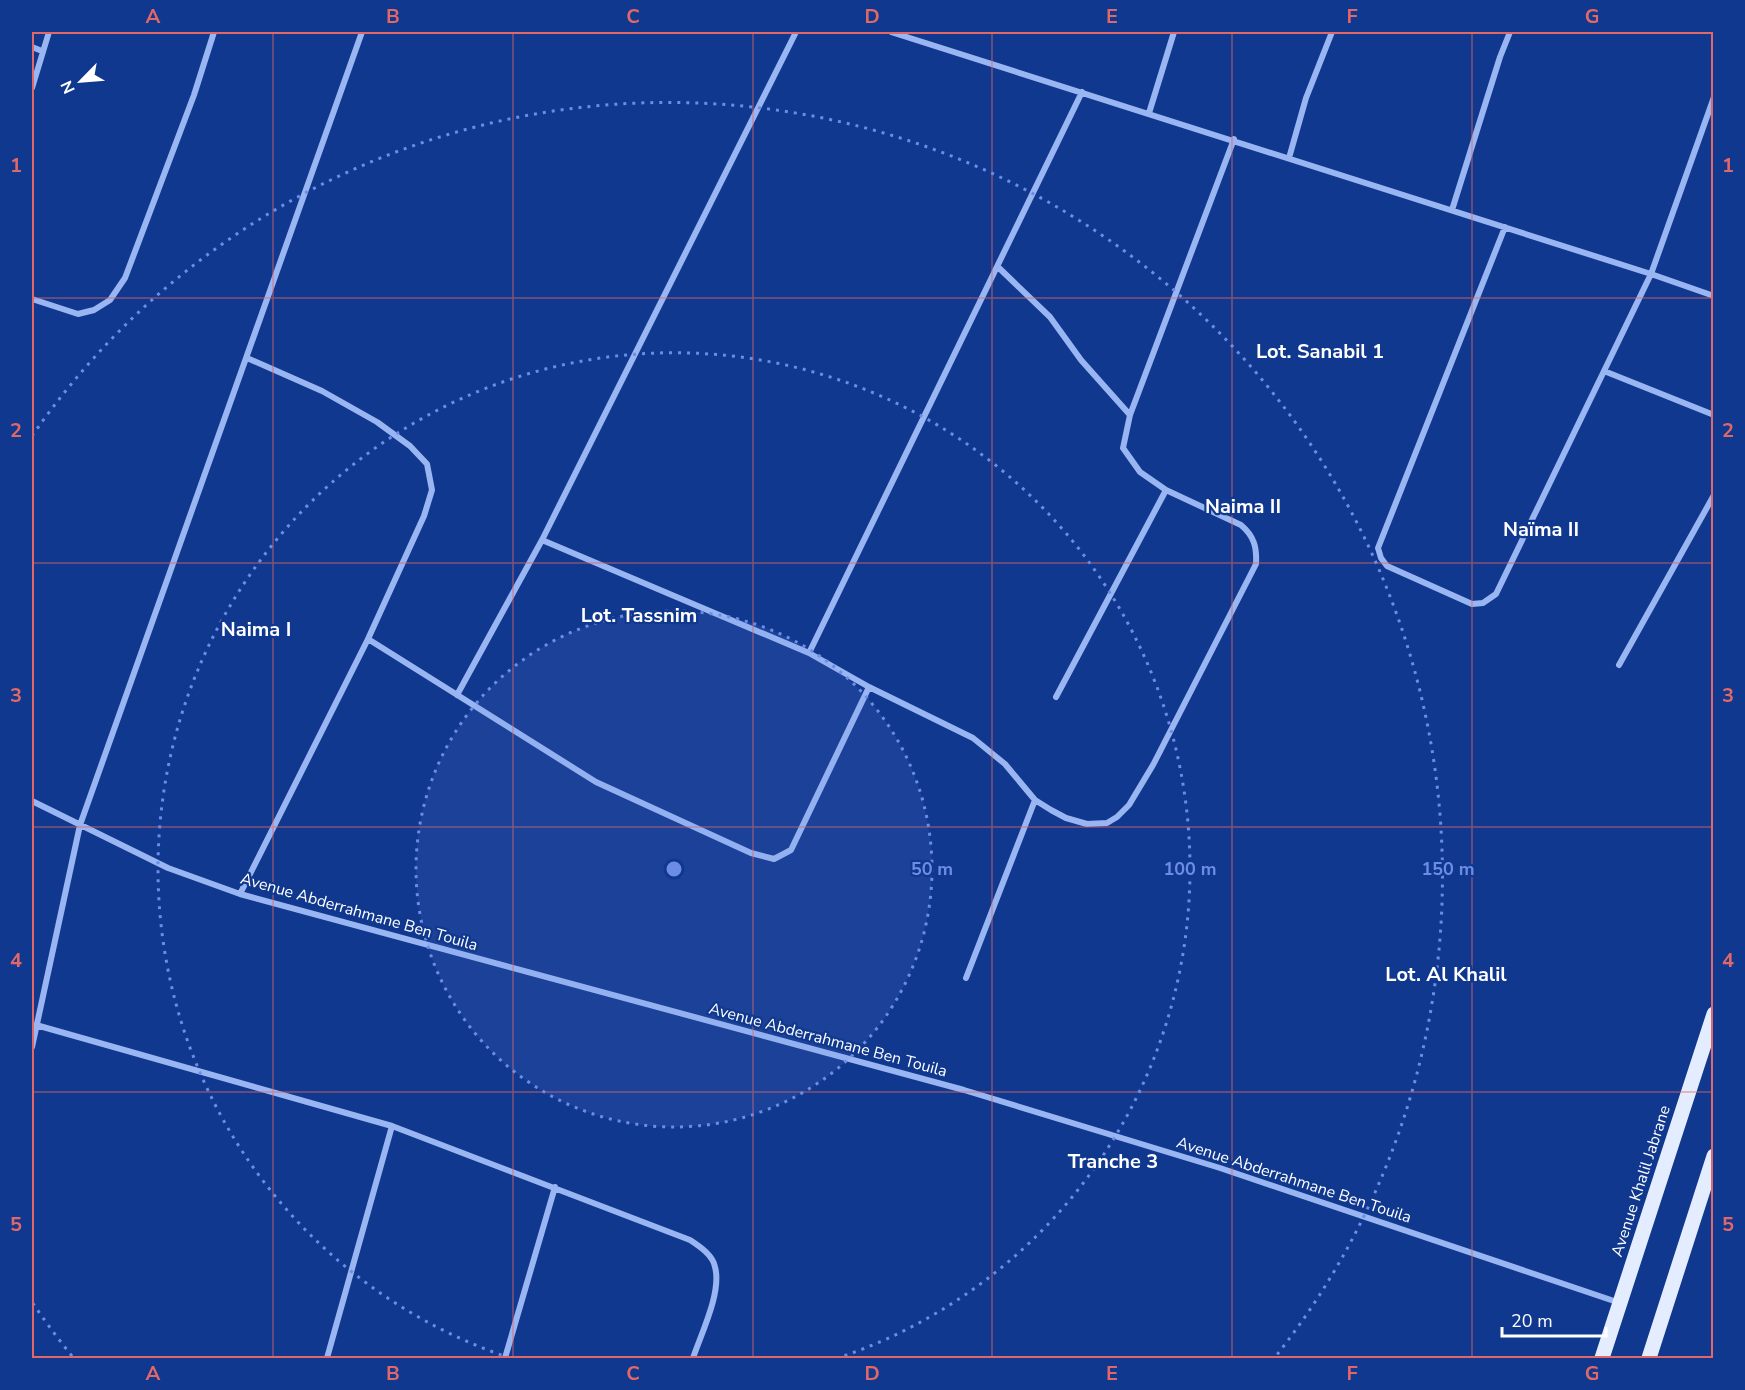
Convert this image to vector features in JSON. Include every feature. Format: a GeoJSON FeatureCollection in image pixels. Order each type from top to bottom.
{"type":"FeatureCollection","features":[{"type":"Feature","properties":{"kind":"main road","name":"Avenue Khalil Jabrane"},"geometry":{"type":"LineString","coordinates":[[1602,1359],[1713,1014]]}},
{"type":"Feature","properties":{"kind":"main road"},"geometry":{"type":"LineString","coordinates":[[1649,1359],[1713,1156]]}},
{"type":"Feature","properties":{"kind":"street"},"geometry":{"type":"LineString","coordinates":[[32,88],[42,51],[50,32]]}},
{"type":"Feature","properties":{"kind":"street"},"geometry":{"type":"LineString","coordinates":[[32,299],[78,314],[94,310],[110,300],[125,278],[194,95],[214,32]]}},
{"type":"Feature","properties":{"kind":"street"},"geometry":{"type":"LineString","coordinates":[[32,1047],[80,825],[362,32]]}},
{"type":"Feature","properties":{"kind":"street"},"geometry":{"type":"LineString","coordinates":[[457,695],[542,540],[796,32]]}},
{"type":"Feature","properties":{"kind":"street"},"geometry":{"type":"LineString","coordinates":[[891,32],[1234,139],[1713,296]]}},
{"type":"Feature","properties":{"kind":"street"},"geometry":{"type":"LineString","coordinates":[[1149,113],[1174,32]]}},
{"type":"Feature","properties":{"kind":"street"},"geometry":{"type":"LineString","coordinates":[[1289,158],[1306,98],[1332,32]]}},
{"type":"Feature","properties":{"kind":"street"},"geometry":{"type":"LineString","coordinates":[[1452,210],[1510,32]]}},
{"type":"Feature","properties":{"kind":"street"},"geometry":{"type":"LineString","coordinates":[[32,47],[42,51]]}},
{"type":"Feature","properties":{"kind":"street"},"geometry":{"type":"LineString","coordinates":[[809,652],[1082,92]]}},
{"type":"Feature","properties":{"kind":"street"},"geometry":{"type":"LineString","coordinates":[[1505,227],[1378,548],[1387,566],[1472,604],[1483,603],[1496,594],[1651,274],[1713,97]]}},
{"type":"Feature","properties":{"kind":"street"},"geometry":{"type":"LineString","coordinates":[[542,540],[809,652],[869,687],[973,738],[1005,764],[1035,800],[1066,818],[1087,824],[1107,823],[1129,805],[1153,765],[1256,564],[1255,541],[1241,525],[1166,490],[1140,472],[1122,448],[1130,415],[1234,139]]}},
{"type":"Feature","properties":{"kind":"street"},"geometry":{"type":"LineString","coordinates":[[998,267],[1050,316],[1082,360],[1130,415]]}},
{"type":"Feature","properties":{"kind":"street"},"geometry":{"type":"LineString","coordinates":[[240,894],[368,639],[424,516],[432,490],[427,464],[410,446],[377,422],[322,391],[247,358]]}},
{"type":"Feature","properties":{"kind":"street"},"geometry":{"type":"LineString","coordinates":[[1604,371],[1713,415]]}},
{"type":"Feature","properties":{"kind":"street"},"geometry":{"type":"LineString","coordinates":[[1056,697],[1166,490]]}},
{"type":"Feature","properties":{"kind":"street"},"geometry":{"type":"LineString","coordinates":[[1619,665],[1713,495]]}},
{"type":"Feature","properties":{"kind":"street"},"geometry":{"type":"LineString","coordinates":[[368,639],[596,782],[751,853],[774,859],[791,850],[869,687]]}},
{"type":"Feature","properties":{"kind":"street"},"geometry":{"type":"LineString","coordinates":[[966,978],[1035,800]]}},
{"type":"Feature","properties":{"kind":"street","name":"Avenue Abderrahmane Ben Touila"},"geometry":{"type":"LineString","coordinates":[[32,801],[168,868],[240,894],[964,1090],[1220,1168],[1620,1304]]}},
{"type":"Feature","properties":{"kind":"street"},"geometry":{"type":"LineString","coordinates":[[36,1025],[392,1126],[690,1240],[703,1249],[715,1265],[717,1285],[693,1359]]}},
{"type":"Feature","properties":{"kind":"street"},"geometry":{"type":"LineString","coordinates":[[327,1359],[392,1126]]}},
{"type":"Feature","properties":{"kind":"street"},"geometry":{"type":"LineString","coordinates":[[505,1359],[555,1187]]}},
{"type":"Feature","properties":{"kind":"district","name":"Lot. Sanabil 1"},"geometry":{"type":"Point","coordinates":[1320,351]}},
{"type":"Feature","properties":{"kind":"district","name":"Naima II"},"geometry":{"type":"Point","coordinates":[1243,506]}},
{"type":"Feature","properties":{"kind":"district","name":"Naïma II"},"geometry":{"type":"Point","coordinates":[1541,529]}},
{"type":"Feature","properties":{"kind":"district","name":"Lot. Tassnim"},"geometry":{"type":"Point","coordinates":[639,615]}},
{"type":"Feature","properties":{"kind":"district","name":"Naima I"},"geometry":{"type":"Point","coordinates":[256,629]}},
{"type":"Feature","properties":{"kind":"district","name":"Lot. Al Khalil"},"geometry":{"type":"Point","coordinates":[1446,974]}},
{"type":"Feature","properties":{"kind":"district","name":"Tranche 3"},"geometry":{"type":"Point","coordinates":[1113,1161]}}]}
